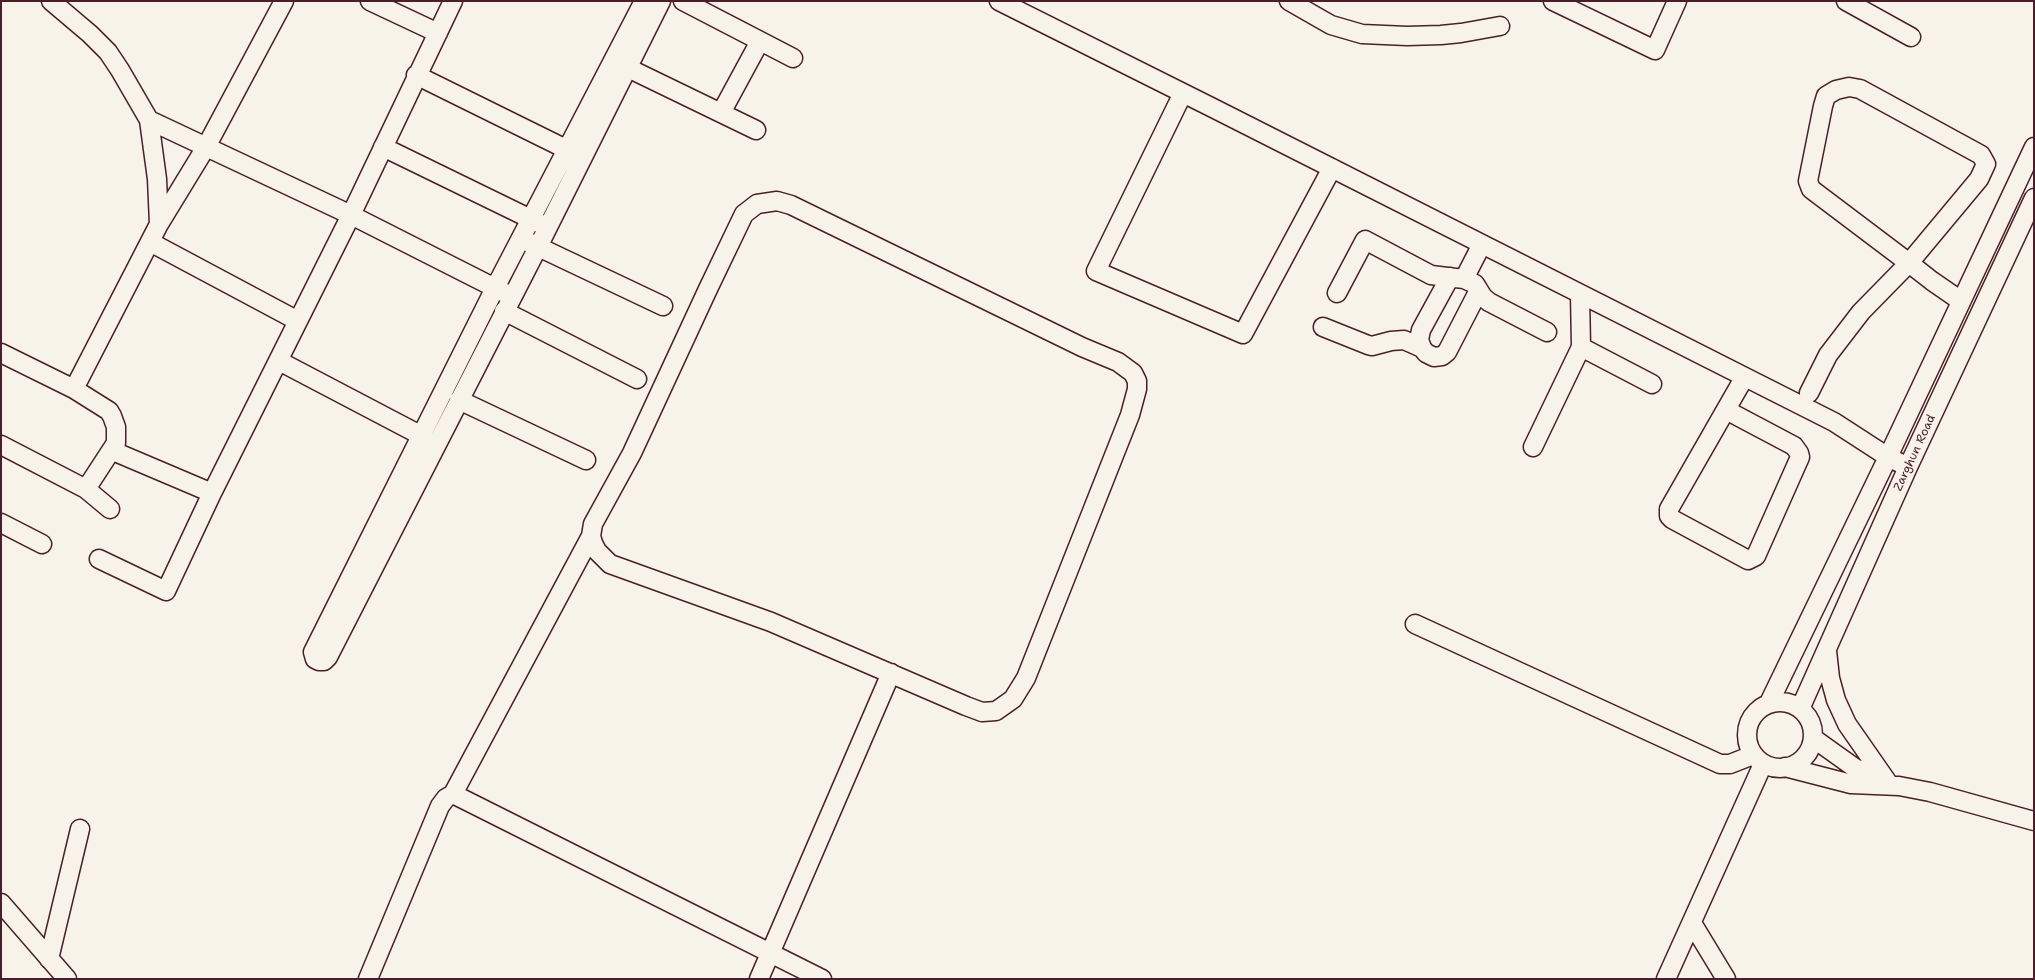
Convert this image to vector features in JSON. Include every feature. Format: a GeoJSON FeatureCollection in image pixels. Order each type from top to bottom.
{"type":"FeatureCollection","features":[{"type":"Feature","properties":{"kind":"street"},"geometry":{"type":"LineString","coordinates":[[51,1],[108,52],[149,120],[157,179],[159,224]]}},
{"type":"Feature","properties":{"kind":"street"},"geometry":{"type":"LineString","coordinates":[[74,389],[159,224],[206,147],[284,1]]}},
{"type":"Feature","properties":{"kind":"street"},"geometry":{"type":"LineString","coordinates":[[370,1],[438,32]]}},
{"type":"Feature","properties":{"kind":"street"},"geometry":{"type":"LineString","coordinates":[[99,559],[166,591],[212,494],[351,215],[416,75],[453,1]]}},
{"type":"Feature","properties":{"kind":"street"},"geometry":{"type":"LineString","coordinates":[[683,1],[793,58]]}},
{"type":"Feature","properties":{"kind":"street"},"geometry":{"type":"LineString","coordinates":[[999,1],[1183,92],[1834,422],[1888,457],[1908,467]]}},
{"type":"Feature","properties":{"kind":"street"},"geometry":{"type":"LineString","coordinates":[[1289,1],[1331,25],[1362,34],[1441,35],[1500,26]]}},
{"type":"Feature","properties":{"kind":"street"},"geometry":{"type":"LineString","coordinates":[[1552,1],[1654,50],[1677,1]]}},
{"type":"Feature","properties":{"kind":"street"},"geometry":{"type":"LineString","coordinates":[[1846,1],[1911,37]]}},
{"type":"Feature","properties":{"kind":"street"},"geometry":{"type":"LineString","coordinates":[[650,3],[575,154],[548,227],[538,247],[459,400],[428,441],[313,652],[315,659],[324,661],[328,657],[428,441],[495,288],[531,219],[575,154],[628,68],[650,3]]}},
{"type":"Feature","properties":{"kind":"street"},"geometry":{"type":"LineString","coordinates":[[721,113],[760,41]]}},
{"type":"Feature","properties":{"kind":"street"},"geometry":{"type":"LineString","coordinates":[[628,68],[756,130]]}},
{"type":"Feature","properties":{"kind":"street"},"geometry":{"type":"LineString","coordinates":[[416,75],[575,154]]}},
{"type":"Feature","properties":{"kind":"street"},"geometry":{"type":"LineString","coordinates":[[1808,393],[1828,355],[1861,312],[1909,263],[1979,179],[1986,164],[1981,154],[1860,89],[1849,87],[1836,90],[1826,96],[1808,181],[1811,189],[1909,263],[1961,301]]}},
{"type":"Feature","properties":{"kind":"street"},"geometry":{"type":"LineString","coordinates":[[1183,92],[1096,271],[1242,334],[1332,168]]}},
{"type":"Feature","properties":{"kind":"street"},"geometry":{"type":"LineString","coordinates":[[149,120],[351,215],[495,288],[508,303],[637,379]]}},
{"type":"Feature","properties":{"kind":"street"},"geometry":{"type":"LineString","coordinates":[[383,147],[548,227]]}},
{"type":"Feature","properties":{"kind":"street"},"geometry":{"type":"LineString","coordinates":[[1770,703],[2034,147]]}},
{"type":"Feature","properties":{"kind":"street","name":"Zarghun Road"},"geometry":{"type":"LineString","coordinates":[[1800,709],[1908,467],[2034,198]]}},
{"type":"Feature","properties":{"kind":"street"},"geometry":{"type":"LineString","coordinates":[[375,976],[440,806],[446,798],[453,794],[591,536],[593,524],[641,436],[744,214],[757,204],[777,201],[791,205],[1082,347],[1118,362],[1133,373],[1137,381],[1137,389],[1130,415],[1026,678],[1014,699],[996,711],[982,712],[771,622],[610,564],[597,551],[591,536]]}},
{"type":"Feature","properties":{"kind":"street"},"geometry":{"type":"LineString","coordinates":[[520,239],[663,306]]}},
{"type":"Feature","properties":{"kind":"street"},"geometry":{"type":"LineString","coordinates":[[1337,293],[1365,240],[1431,275],[1457,278],[1475,284],[1483,297],[1489,302],[1546,332]]}},
{"type":"Feature","properties":{"kind":"street"},"geometry":{"type":"LineString","coordinates":[[150,242],[298,321]]}},
{"type":"Feature","properties":{"kind":"street"},"geometry":{"type":"LineString","coordinates":[[1479,290],[1446,352],[1442,356],[1434,357],[1426,353],[1419,340],[1423,323],[1482,244]]}},
{"type":"Feature","properties":{"kind":"street"},"geometry":{"type":"LineString","coordinates":[[1533,447],[1581,347],[1580,294]]}},
{"type":"Feature","properties":{"kind":"street"},"geometry":{"type":"LineString","coordinates":[[1323,326],[1372,346],[1404,340],[1422,348]]}},
{"type":"Feature","properties":{"kind":"street"},"geometry":{"type":"LineString","coordinates":[[1581,347],[1652,384]]}},
{"type":"Feature","properties":{"kind":"street"},"geometry":{"type":"LineString","coordinates":[[1,353],[74,389],[108,411],[112,416],[117,434],[116,442],[113,450],[86,489]]}},
{"type":"Feature","properties":{"kind":"street"},"geometry":{"type":"LineString","coordinates":[[279,361],[428,441]]}},
{"type":"Feature","properties":{"kind":"street"},"geometry":{"type":"LineString","coordinates":[[1726,410],[1794,446],[1800,457],[1756,556],[1748,560],[1670,516],[1669,509],[1744,378]]}},
{"type":"Feature","properties":{"kind":"street"},"geometry":{"type":"LineString","coordinates":[[459,400],[586,460]]}},
{"type":"Feature","properties":{"kind":"street"},"geometry":{"type":"LineString","coordinates":[[1,445],[86,489],[110,509]]}},
{"type":"Feature","properties":{"kind":"street"},"geometry":{"type":"LineString","coordinates":[[113,450],[212,494]]}},
{"type":"Feature","properties":{"kind":"street"},"geometry":{"type":"LineString","coordinates":[[1,523],[42,544]]}},
{"type":"Feature","properties":{"kind":"street"},"geometry":{"type":"LineString","coordinates":[[1415,624],[1720,764],[1758,759],[1851,784],[1892,783]]}},
{"type":"Feature","properties":{"kind":"street"},"geometry":{"type":"LineString","coordinates":[[1827,650],[1830,678],[1836,700],[1847,724],[1892,783]]}},
{"type":"Feature","properties":{"kind":"street"},"geometry":{"type":"LineString","coordinates":[[760,979],[891,672]]}},
{"type":"Feature","properties":{"kind":"street"},"geometry":{"type":"LineString","coordinates":[[1758,759],[1748,745],[1748,726],[1752,716],[1760,708],[1770,703],[1791,704],[1808,717],[1812,727],[1812,738],[1810,748],[1804,757],[1795,764],[1785,767]]}},
{"type":"Feature","properties":{"kind":"street"},"geometry":{"type":"LineString","coordinates":[[1812,738],[1855,768],[1892,783],[2034,821]]}},
{"type":"Feature","properties":{"kind":"street"},"geometry":{"type":"LineString","coordinates":[[1666,979],[1692,922],[1758,759]]}},
{"type":"Feature","properties":{"kind":"street"},"geometry":{"type":"LineString","coordinates":[[453,794],[822,979]]}},
{"type":"Feature","properties":{"kind":"street"},"geometry":{"type":"LineString","coordinates":[[49,959],[80,829]]}},
{"type":"Feature","properties":{"kind":"street"},"geometry":{"type":"LineString","coordinates":[[1,903],[67,979]]}},
{"type":"Feature","properties":{"kind":"street"},"geometry":{"type":"LineString","coordinates":[[1692,922],[1726,979]]}}]}
